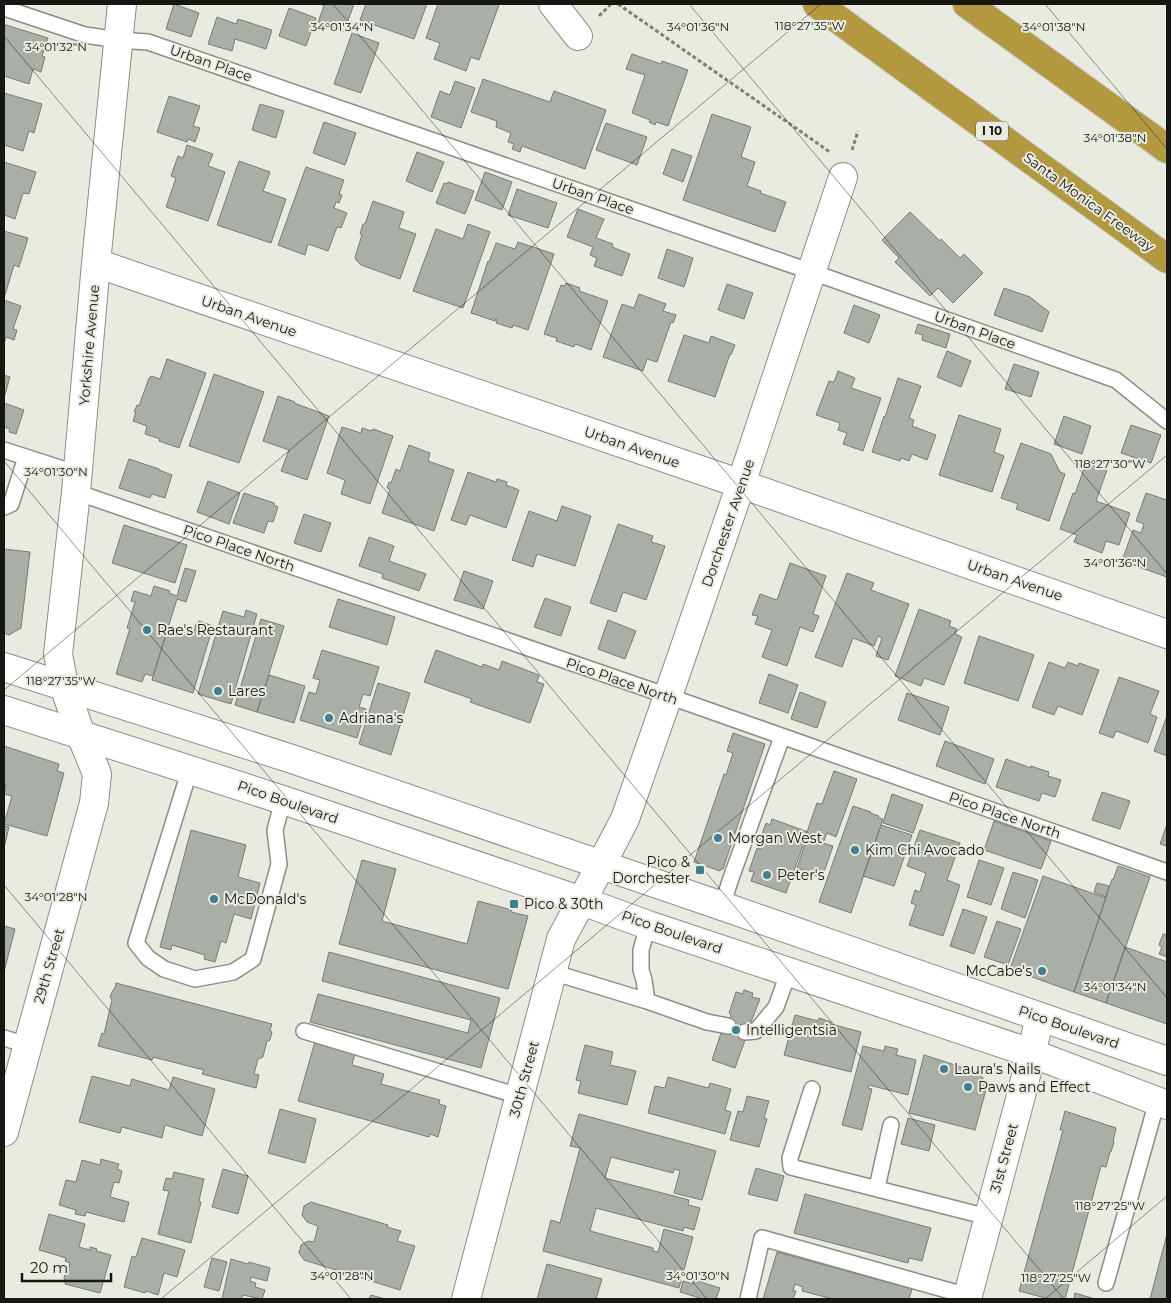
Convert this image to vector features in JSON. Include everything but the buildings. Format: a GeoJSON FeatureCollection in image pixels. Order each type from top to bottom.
{"type":"FeatureCollection","features":[{"type":"Feature","properties":{"kind":"highway","name":"Santa Monica Freeway"},"geometry":{"type":"LineString","coordinates":[[816,4],[1167,259]]}},
{"type":"Feature","properties":{"kind":"highway"},"geometry":{"type":"LineString","coordinates":[[967,4],[1167,149]]}},
{"type":"Feature","properties":{"kind":"street","name":"Yorkshire Avenue"},"geometry":{"type":"LineString","coordinates":[[64,686],[58,654],[77,483],[96,263],[122,4]]}},
{"type":"Feature","properties":{"kind":"street"},"geometry":{"type":"LineString","coordinates":[[553,4],[578,36]]}},
{"type":"Feature","properties":{"kind":"street","name":"Dorchester Avenue"},"geometry":{"type":"LineString","coordinates":[[601,866],[625,818],[668,696],[843,177]]}},
{"type":"Feature","properties":{"kind":"street","name":"Urban Avenue"},"geometry":{"type":"LineString","coordinates":[[96,263],[741,484],[1167,634]]}},
{"type":"Feature","properties":{"kind":"street","name":"Pico Boulevard"},"geometry":{"type":"LineString","coordinates":[[4,667],[292,758],[1167,1061]]}},
{"type":"Feature","properties":{"kind":"street","name":"29th Street"},"geometry":{"type":"LineString","coordinates":[[4,1132],[15,1042],[94,803],[97,774],[64,686]]}},
{"type":"Feature","properties":{"kind":"street","name":"Pico Boulevard"},"geometry":{"type":"LineString","coordinates":[[4,710],[283,800],[1031,1053],[1162,1103]]}},
{"type":"Feature","properties":{"kind":"street","name":"30th Street"},"geometry":{"type":"LineString","coordinates":[[466,1299],[561,938],[601,866]]}},
{"type":"Feature","properties":{"kind":"street","name":"31st Street"},"geometry":{"type":"LineString","coordinates":[[967,1297],[1040,1017]]}},
{"type":"Feature","properties":{"kind":"lane","name":"Urban Place"},"geometry":{"type":"LineString","coordinates":[[4,8],[85,35],[148,42],[812,272],[1116,380],[1167,421]]}},
{"type":"Feature","properties":{"kind":"lane","name":"Pico Place North"},"geometry":{"type":"LineString","coordinates":[[4,450],[26,457],[77,483],[668,696],[1167,872]]}},
{"type":"Feature","properties":{"kind":"lane"},"geometry":{"type":"LineString","coordinates":[[4,507],[11,504],[26,457]]}},
{"type":"Feature","properties":{"kind":"lane"},"geometry":{"type":"LineString","coordinates":[[722,906],[782,736]]}},
{"type":"Feature","properties":{"kind":"lane"},"geometry":{"type":"LineString","coordinates":[[190,769],[136,943],[148,958],[164,969],[195,979],[233,972],[253,959],[279,864],[275,830],[283,800]]}},
{"type":"Feature","properties":{"kind":"lane"},"geometry":{"type":"LineString","coordinates":[[648,925],[641,950],[641,970],[648,1001]]}},
{"type":"Feature","properties":{"kind":"lane"},"geometry":{"type":"LineString","coordinates":[[745,1032],[756,1031],[776,1006],[789,971]]}},
{"type":"Feature","properties":{"kind":"lane"},"geometry":{"type":"LineString","coordinates":[[552,972],[648,1001],[707,1022],[728,1026]]}},
{"type":"Feature","properties":{"kind":"lane"},"geometry":{"type":"LineString","coordinates":[[304,1031],[520,1096]]}},
{"type":"Feature","properties":{"kind":"lane"},"geometry":{"type":"LineString","coordinates":[[812,1089],[790,1158],[791,1167],[988,1217]]}},
{"type":"Feature","properties":{"kind":"lane"},"geometry":{"type":"LineString","coordinates":[[1106,1283],[1162,1103]]}},
{"type":"Feature","properties":{"kind":"lane"},"geometry":{"type":"LineString","coordinates":[[880,1190],[878,1183],[891,1125]]}},
{"type":"Feature","properties":{"kind":"lane"},"geometry":{"type":"LineString","coordinates":[[748,1299],[762,1238],[967,1297]]}},
{"type":"Feature","properties":{"kind":"path"},"geometry":{"type":"LineString","coordinates":[[618,4],[831,152]]}},
{"type":"Feature","properties":{"kind":"place","name":"Rae's Restaurant"},"geometry":{"type":"Point","coordinates":[147,630]}},
{"type":"Feature","properties":{"kind":"place","name":"Lares"},"geometry":{"type":"Point","coordinates":[218,691]}},
{"type":"Feature","properties":{"kind":"place","name":"Adriana's"},"geometry":{"type":"Point","coordinates":[329,718]}},
{"type":"Feature","properties":{"kind":"place","name":"Morgan West"},"geometry":{"type":"Point","coordinates":[718,838]}},
{"type":"Feature","properties":{"kind":"place","name":"Kim Chi Avocado"},"geometry":{"type":"Point","coordinates":[855,850]}},
{"type":"Feature","properties":{"kind":"place","name":"Pico & Dorchester"},"geometry":{"type":"Point","coordinates":[700,870]}},
{"type":"Feature","properties":{"kind":"place","name":"Peter's"},"geometry":{"type":"Point","coordinates":[767,875]}},
{"type":"Feature","properties":{"kind":"place","name":"McDonald's"},"geometry":{"type":"Point","coordinates":[214,899]}},
{"type":"Feature","properties":{"kind":"place","name":"Pico & 30th"},"geometry":{"type":"Point","coordinates":[514,904]}},
{"type":"Feature","properties":{"kind":"place","name":"McCabe's"},"geometry":{"type":"Point","coordinates":[1042,971]}},
{"type":"Feature","properties":{"kind":"place","name":"Intelligentsia"},"geometry":{"type":"Point","coordinates":[736,1030]}},
{"type":"Feature","properties":{"kind":"place","name":"Laura's Nails"},"geometry":{"type":"Point","coordinates":[944,1069]}},
{"type":"Feature","properties":{"kind":"place","name":"Paws and Effect"},"geometry":{"type":"Point","coordinates":[968,1087]}}]}
